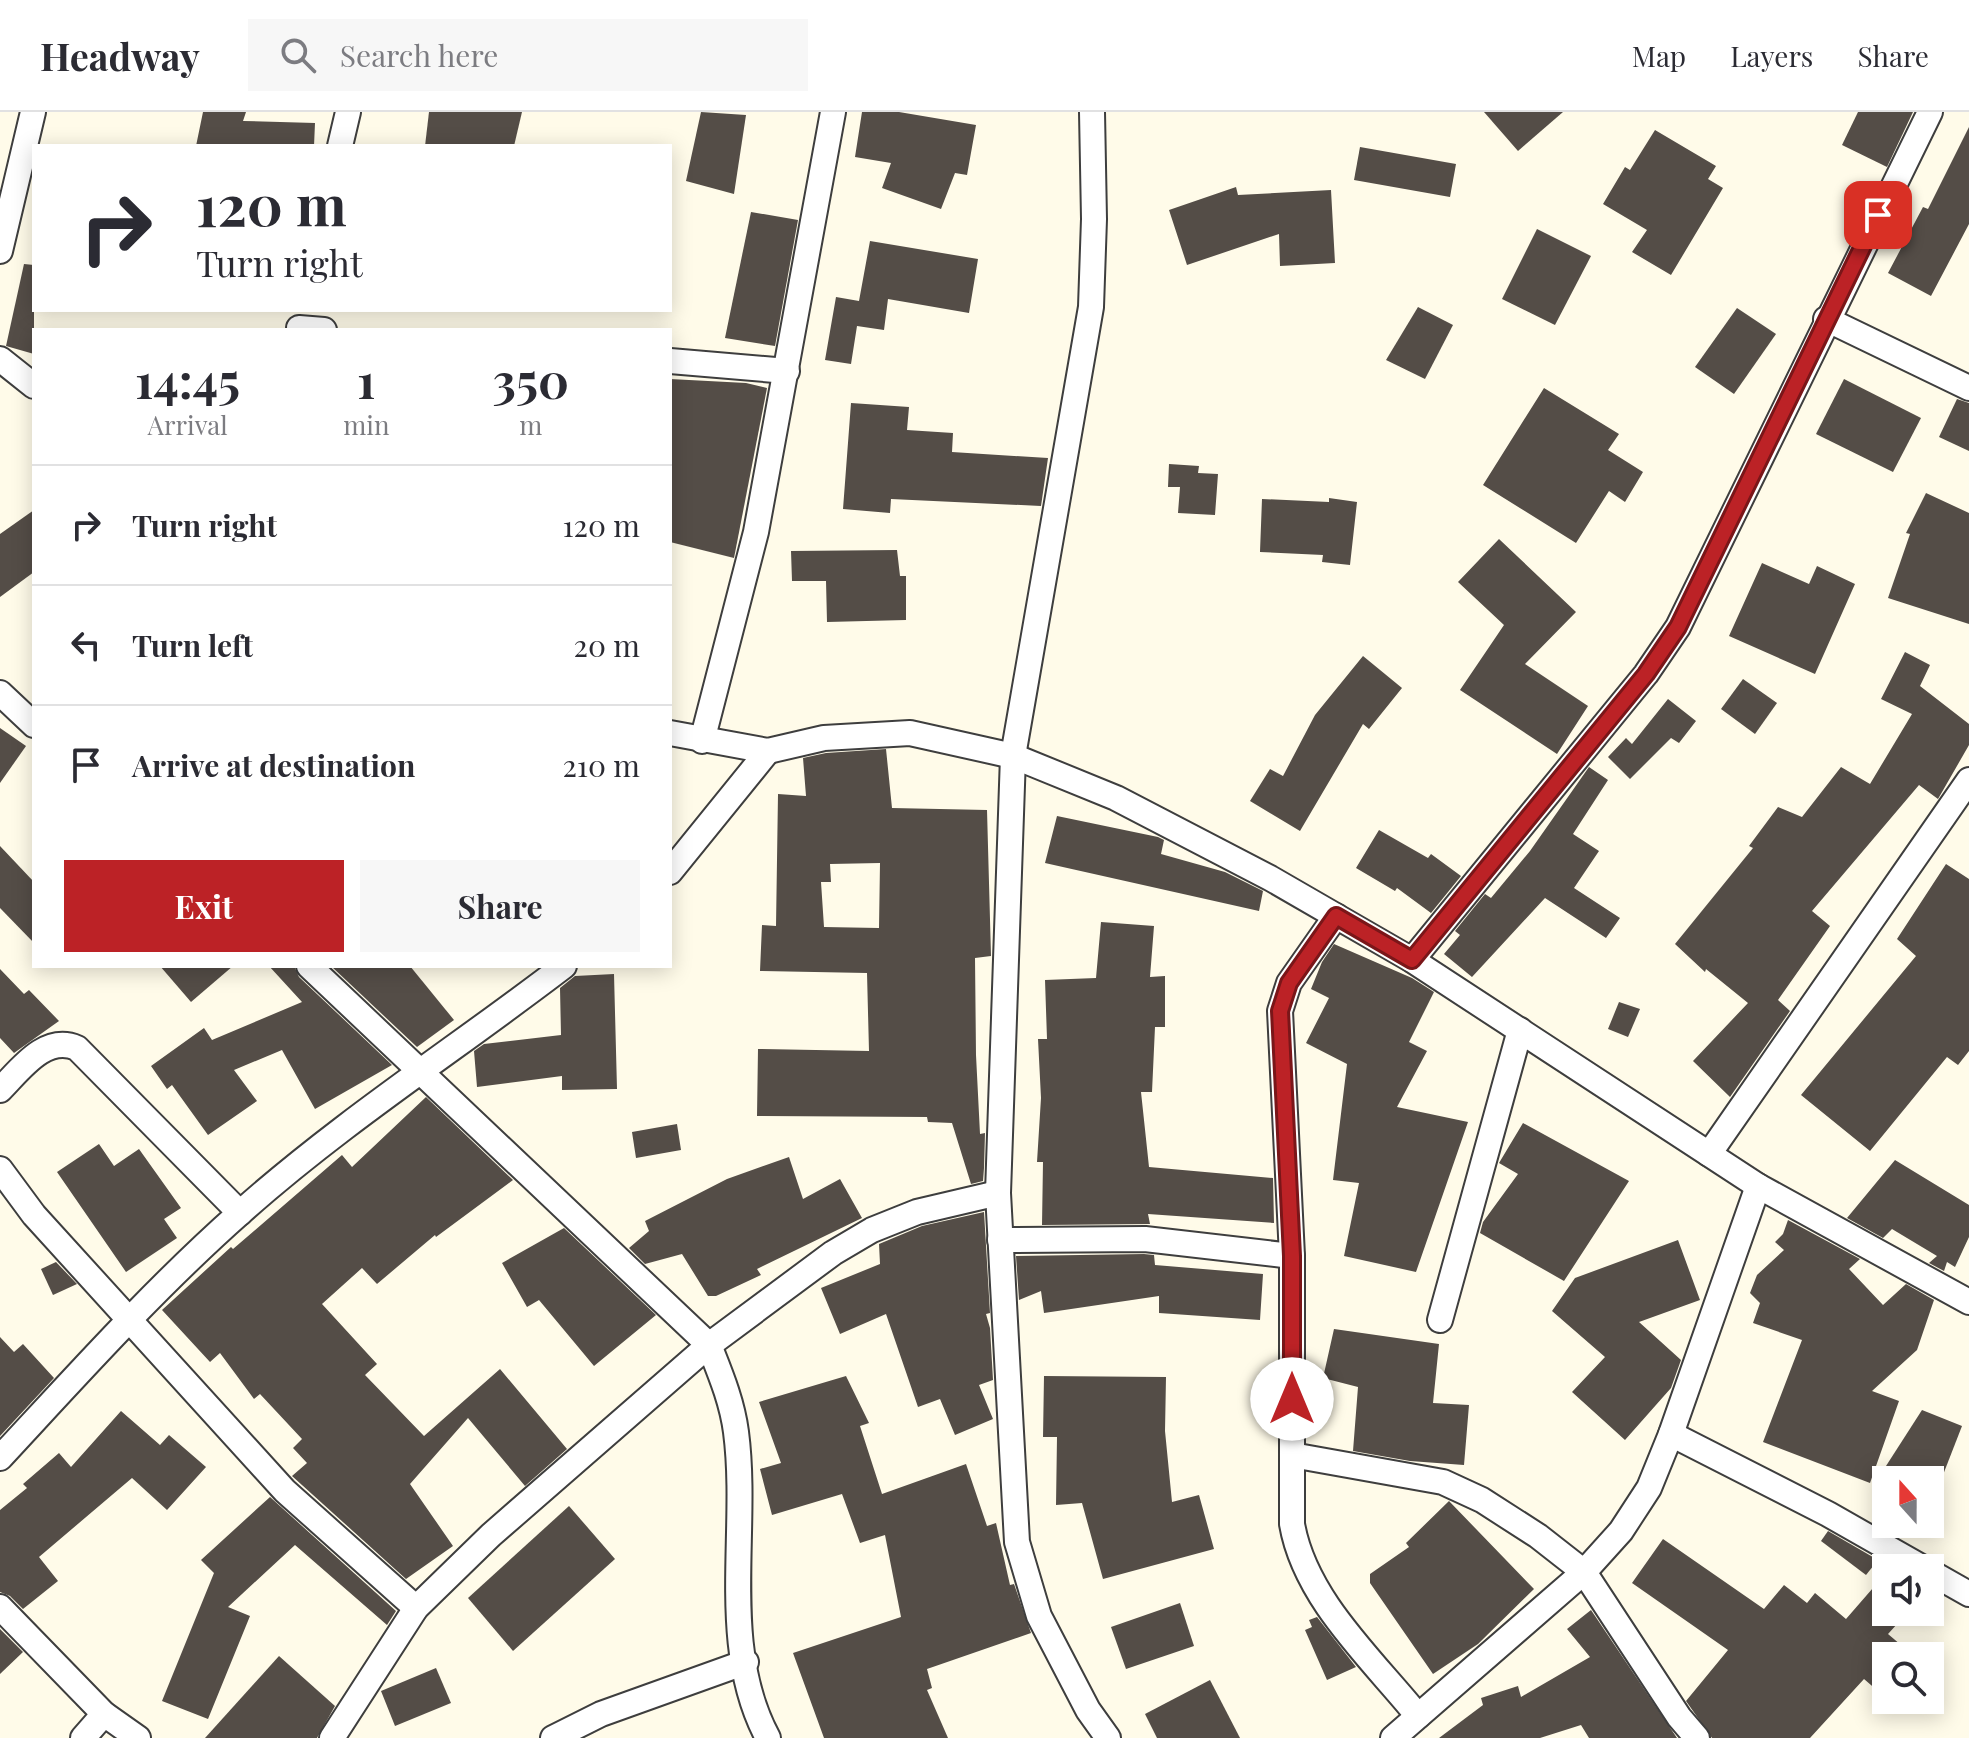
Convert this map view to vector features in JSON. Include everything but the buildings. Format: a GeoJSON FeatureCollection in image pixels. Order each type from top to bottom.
{"type":"FeatureCollection","features":[{"type":"Feature","properties":{"kind":"street"},"geometry":{"type":"LineString","coordinates":[[0,251],[33,112]]}},
{"type":"Feature","properties":{"kind":"street"},"geometry":{"type":"LineString","coordinates":[[340,144],[348,112]]}},
{"type":"Feature","properties":{"kind":"street"},"geometry":{"type":"LineString","coordinates":[[702,741],[756,532],[833,112]]}},
{"type":"Feature","properties":{"kind":"street"},"geometry":{"type":"LineString","coordinates":[[1092,112],[1094,219],[1091,307],[1013,756],[998,1193],[1017,1542],[1039,1616],[1088,1710],[1108,1738]]}},
{"type":"Feature","properties":{"kind":"street"},"geometry":{"type":"LineString","coordinates":[[1412,960],[1646,674],[1678,627],[1826,319],[1930,112]]}},
{"type":"Feature","properties":{"kind":"street"},"geometry":{"type":"LineString","coordinates":[[1826,319],[1969,388]]}},
{"type":"Feature","properties":{"kind":"street"},"geometry":{"type":"LineString","coordinates":[[0,359],[32,384]]}},
{"type":"Feature","properties":{"kind":"street"},"geometry":{"type":"LineString","coordinates":[[672,361],[787,371]]}},
{"type":"Feature","properties":{"kind":"street"},"geometry":{"type":"LineString","coordinates":[[0,693],[32,723]]}},
{"type":"Feature","properties":{"kind":"street"},"geometry":{"type":"LineString","coordinates":[[672,734],[768,751],[824,738],[910,733],[1013,756],[1116,798],[1270,878],[1412,960],[1758,1186],[1966,1294]]}},
{"type":"Feature","properties":{"kind":"street"},"geometry":{"type":"LineString","coordinates":[[672,870],[768,751]]}},
{"type":"Feature","properties":{"kind":"street"},"geometry":{"type":"LineString","coordinates":[[1709,1154],[1969,780]]}},
{"type":"Feature","properties":{"kind":"street"},"geometry":{"type":"LineString","coordinates":[[1336,916],[1289,983],[1280,1011],[1292,1256],[1292,1524],[1297,1554],[1326,1602],[1418,1716]]}},
{"type":"Feature","properties":{"kind":"street"},"geometry":{"type":"LineString","coordinates":[[311,968],[709,1345],[729,1396],[736,1433],[740,1626],[752,1698],[768,1738]]}},
{"type":"Feature","properties":{"kind":"street"},"geometry":{"type":"LineString","coordinates":[[0,1458],[128,1321],[240,1213],[309,1154],[561,968]]}},
{"type":"Feature","properties":{"kind":"street"},"geometry":{"type":"LineString","coordinates":[[1440,1320],[1520,1030]]}},
{"type":"Feature","properties":{"kind":"street"},"geometry":{"type":"LineString","coordinates":[[0,1090],[43,1050],[67,1044],[77,1048],[240,1213]]}},
{"type":"Feature","properties":{"kind":"street"},"geometry":{"type":"LineString","coordinates":[[0,1169],[34,1215],[285,1491],[416,1608]]}},
{"type":"Feature","properties":{"kind":"street"},"geometry":{"type":"LineString","coordinates":[[1393,1738],[1584,1572],[1621,1531],[1649,1488],[1671,1434],[1758,1186]]}},
{"type":"Feature","properties":{"kind":"street"},"geometry":{"type":"LineString","coordinates":[[332,1738],[416,1608],[491,1535],[709,1345],[833,1253],[872,1230],[917,1212],[998,1193]]}},
{"type":"Feature","properties":{"kind":"street"},"geometry":{"type":"LineString","coordinates":[[1000,1240],[1145,1239],[1292,1256]]}},
{"type":"Feature","properties":{"kind":"street"},"geometry":{"type":"LineString","coordinates":[[1671,1434],[1828,1514],[1898,1554]]}},
{"type":"Feature","properties":{"kind":"street"},"geometry":{"type":"LineString","coordinates":[[1292,1455],[1443,1482],[1482,1500],[1584,1572],[1679,1717],[1697,1738]]}},
{"type":"Feature","properties":{"kind":"street"},"geometry":{"type":"LineString","coordinates":[[1944,1580],[1969,1594]]}},
{"type":"Feature","properties":{"kind":"street"},"geometry":{"type":"LineString","coordinates":[[0,1607],[104,1714],[138,1738]]}},
{"type":"Feature","properties":{"kind":"street"},"geometry":{"type":"LineString","coordinates":[[553,1738],[601,1714],[746,1662]]}},
{"type":"Feature","properties":{"kind":"street"},"geometry":{"type":"LineString","coordinates":[[83,1738],[104,1714]]}},
{"type":"Feature","properties":{"kind":"route"},"geometry":{"type":"LineString","coordinates":[[1292,1399],[1292,1256],[1280,1011],[1289,983],[1336,916],[1412,960],[1646,674],[1678,627],[1878,215]]}}]}
